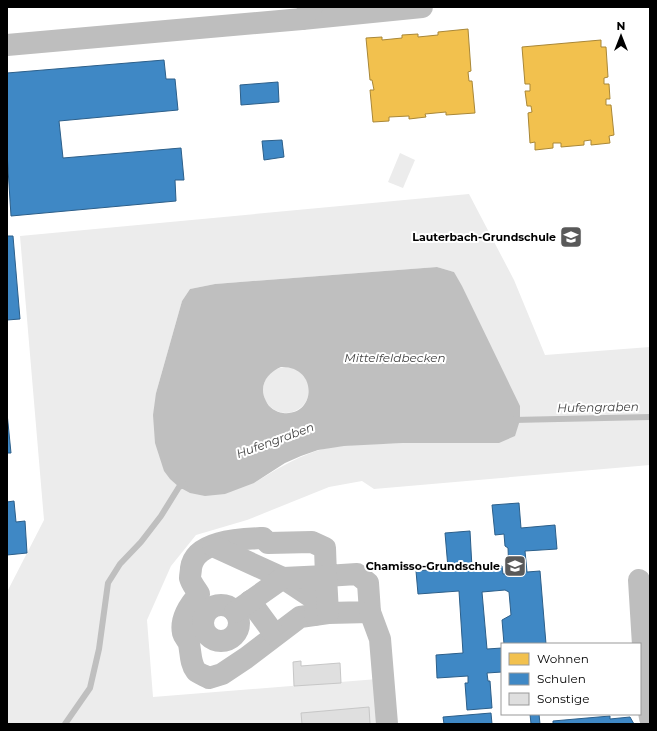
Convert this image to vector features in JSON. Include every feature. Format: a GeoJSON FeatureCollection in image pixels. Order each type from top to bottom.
{"type":"FeatureCollection","features":[{"type":"Feature","properties":{"kind":"street"},"geometry":{"type":"LineString","coordinates":[[7,45],[307,13],[422,7]]}},
{"type":"Feature","properties":{"kind":"street"},"geometry":{"type":"LineString","coordinates":[[205,601],[190,577],[192,561],[199,553],[213,546],[232,540],[263,538],[268,544],[312,542],[325,548],[320,576],[320,609]]}},
{"type":"Feature","properties":{"kind":"street"},"geometry":{"type":"LineString","coordinates":[[213,546],[284,578],[320,609]]}},
{"type":"Feature","properties":{"kind":"street"},"geometry":{"type":"LineString","coordinates":[[243,606],[238,616],[239,622],[236,633],[232,637],[222,641],[207,635],[196,636],[184,634],[183,623],[192,602],[205,601],[221,604],[231,608],[243,606],[284,578],[357,574],[368,583],[370,612],[380,639],[387,724]]}},
{"type":"Feature","properties":{"kind":"street"},"geometry":{"type":"LineString","coordinates":[[639,580],[646,694],[650,718]]}},
{"type":"Feature","properties":{"kind":"street"},"geometry":{"type":"LineString","coordinates":[[243,606],[275,635]]}},
{"type":"Feature","properties":{"kind":"street"},"geometry":{"type":"LineString","coordinates":[[196,636],[191,658],[196,671],[209,678],[222,674],[246,658],[300,617],[320,609],[370,612]]}},
{"type":"Feature","properties":{"kind":"street"},"geometry":{"type":"LineString","coordinates":[[232,637],[246,658]]}},
{"type":"Feature","properties":{"kind":"shaded area"},"geometry":{"type":"Polygon","coordinates":[[[400,153],[415,160],[403,188],[388,182],[400,153]]]}},
{"type":"Feature","properties":{"kind":"shaded area"},"geometry":{"type":"Polygon","coordinates":[[[469,194],[514,280],[545,355],[650,347],[650,465],[374,489],[362,481],[329,487],[247,520],[196,535],[171,566],[147,620],[153,697],[390,678],[395,724],[7,724],[7,592],[44,520],[20,236],[469,194]],[[437,267],[215,284],[190,289],[182,301],[156,393],[254,483],[277,469],[300,458],[316,451],[330,448],[390,443],[499,443],[454,272],[437,267]]]}},
{"type":"Feature","properties":{"kind":"shaded area"},"geometry":{"type":"Polygon","coordinates":[[[282,367],[290,367],[299,371],[305,377],[309,390],[305,403],[299,409],[290,413],[282,413],[273,409],[267,403],[263,394],[263,386],[267,377],[273,371],[282,367]]]}},
{"type":"Feature","properties":{"kind":"water","name":"Mittelfeldbecken"},"geometry":{"type":"Polygon","coordinates":[[[437,267],[454,272],[520,406],[520,420],[515,436],[499,443],[403,443],[344,446],[318,450],[285,463],[254,483],[225,494],[205,496],[190,493],[179,487],[164,471],[155,443],[153,415],[156,393],[182,301],[190,289],[215,284],[437,267]],[[281,367],[268,376],[265,381],[263,390],[267,403],[271,408],[278,412],[294,412],[302,407],[307,400],[309,391],[307,382],[302,374],[293,369],[281,367]]]}},
{"type":"Feature","properties":{"kind":"building: Wohnen"},"geometry":{"type":"Polygon","coordinates":[[[468,29],[471,71],[468,72],[469,81],[472,81],[475,113],[446,115],[446,112],[425,114],[426,117],[409,119],[409,116],[389,117],[389,121],[373,122],[370,90],[374,90],[372,80],[370,80],[366,38],[382,37],[382,40],[402,38],[402,35],[418,34],[418,37],[438,35],[438,32],[468,29]]]}},
{"type":"Feature","properties":{"kind":"building: Wohnen"},"geometry":{"type":"Polygon","coordinates":[[[601,40],[601,47],[606,47],[608,77],[604,78],[604,84],[609,84],[610,99],[606,99],[606,105],[611,105],[614,135],[609,136],[610,143],[591,145],[591,140],[584,141],[584,145],[561,147],[561,143],[553,143],[553,148],[535,150],[535,142],[530,143],[528,113],[532,112],[531,106],[527,106],[525,91],[530,91],[530,84],[525,84],[522,47],[601,40]]]}},
{"type":"Feature","properties":{"kind":"building: Schulen"},"geometry":{"type":"Polygon","coordinates":[[[164,60],[166,79],[175,79],[178,110],[59,121],[63,158],[181,148],[184,180],[175,180],[176,201],[11,216],[7,153],[7,73],[164,60]]]}},
{"type":"Feature","properties":{"kind":"building: Schulen"},"geometry":{"type":"Polygon","coordinates":[[[278,82],[279,102],[241,105],[240,85],[278,82]]]}},
{"type":"Feature","properties":{"kind":"building: Schulen"},"geometry":{"type":"Polygon","coordinates":[[[282,140],[284,157],[264,160],[262,141],[282,140]]]}},
{"type":"Feature","properties":{"kind":"building: Schulen"},"geometry":{"type":"Polygon","coordinates":[[[7,236],[13,236],[20,319],[7,320],[7,236]]]}},
{"type":"Feature","properties":{"kind":"building: Schulen"},"geometry":{"type":"Polygon","coordinates":[[[7,413],[11,453],[7,453],[7,413]]]}},
{"type":"Feature","properties":{"kind":"building: Schulen"},"geometry":{"type":"Polygon","coordinates":[[[14,501],[16,522],[25,521],[27,553],[7,555],[7,502],[14,501]]]}},
{"type":"Feature","properties":{"kind":"building: Schulen"},"geometry":{"type":"Polygon","coordinates":[[[519,503],[521,528],[555,525],[557,549],[525,551],[527,572],[540,571],[546,643],[504,643],[502,620],[511,615],[509,592],[505,590],[482,592],[487,649],[501,648],[501,672],[487,673],[488,681],[490,681],[492,708],[467,710],[465,683],[468,683],[468,676],[437,678],[436,655],[463,653],[459,591],[418,594],[416,571],[448,568],[445,533],[470,531],[472,568],[502,566],[503,574],[509,573],[508,548],[505,546],[504,534],[495,535],[492,505],[519,503]]]}},
{"type":"Feature","properties":{"kind":"building: Schulen"},"geometry":{"type":"Polygon","coordinates":[[[491,713],[492,724],[444,724],[443,717],[491,713]]]}},
{"type":"Feature","properties":{"kind":"building: Schulen"},"geometry":{"type":"Polygon","coordinates":[[[530,715],[539,715],[540,724],[531,724],[530,715]]]}},
{"type":"Feature","properties":{"kind":"building: Schulen"},"geometry":{"type":"Polygon","coordinates":[[[610,716],[610,719],[630,717],[634,724],[553,724],[553,721],[610,716]]]}},
{"type":"Feature","properties":{"kind":"building: Sonstige"},"geometry":{"type":"Polygon","coordinates":[[[301,661],[301,666],[340,663],[341,683],[294,686],[293,662],[301,661]]]}},
{"type":"Feature","properties":{"kind":"building: Sonstige"},"geometry":{"type":"Polygon","coordinates":[[[369,707],[370,724],[302,724],[301,713],[369,707]]]}},
{"type":"Feature","properties":{"kind":"waterway","name":"Hufengraben"},"geometry":{"type":"LineString","coordinates":[[513,420],[650,417]]}},
{"type":"Feature","properties":{"kind":"waterway","name":"Hufengraben"},"geometry":{"type":"LineString","coordinates":[[65,724],[90,688],[99,649],[108,583],[120,564],[141,542],[161,516],[179,487],[187,484]]}},
{"type":"Feature","properties":{"kind":"place","name":"Lauterbach-Grundschule"},"geometry":{"type":"Point","coordinates":[571,237]}},
{"type":"Feature","properties":{"kind":"place","name":"Chamisso-Grundschule"},"geometry":{"type":"Point","coordinates":[515,566]}}]}
